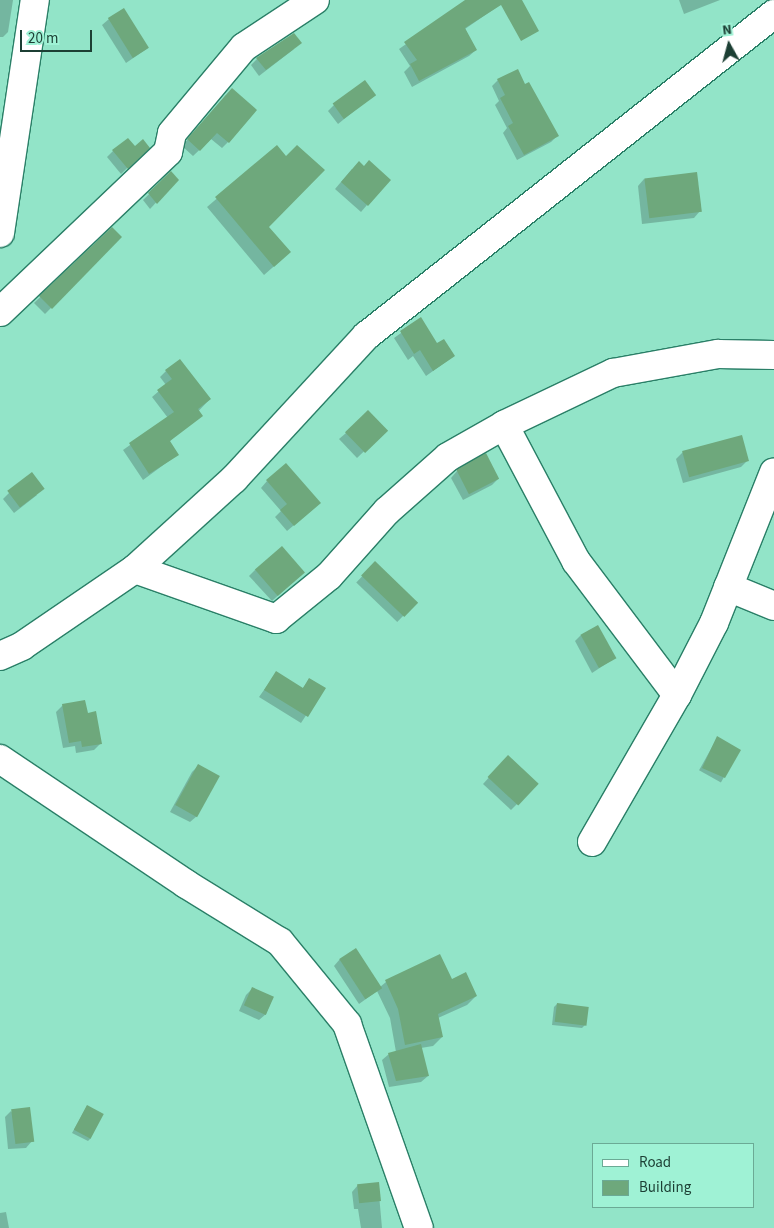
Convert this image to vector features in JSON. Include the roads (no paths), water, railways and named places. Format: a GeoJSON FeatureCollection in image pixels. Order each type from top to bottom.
{"type":"FeatureCollection","features":[{"type":"Feature","properties":{"kind":"street"},"geometry":{"type":"LineString","coordinates":[[0,233],[35,0]]}},
{"type":"Feature","properties":{"kind":"street"},"geometry":{"type":"LineString","coordinates":[[0,312],[168,152],[172,133],[244,47],[315,0]]}},
{"type":"Feature","properties":{"kind":"street"},"geometry":{"type":"LineString","coordinates":[[0,656],[22,646],[135,568],[234,479],[366,336],[774,14]]}},
{"type":"Feature","properties":{"kind":"street"},"geometry":{"type":"LineString","coordinates":[[135,568],[276,618],[329,576],[387,511],[448,457],[504,425],[613,373],[718,354],[774,354]]}},
{"type":"Feature","properties":{"kind":"street"},"geometry":{"type":"LineString","coordinates":[[504,425],[576,561],[677,695]]}},
{"type":"Feature","properties":{"kind":"street"},"geometry":{"type":"LineString","coordinates":[[592,842],[677,695],[714,623],[774,472]]}},
{"type":"Feature","properties":{"kind":"street"},"geometry":{"type":"LineString","coordinates":[[728,586],[774,606]]}},
{"type":"Feature","properties":{"kind":"street"},"geometry":{"type":"LineString","coordinates":[[0,759],[186,884],[280,942],[347,1024],[419,1228]]}}]}
